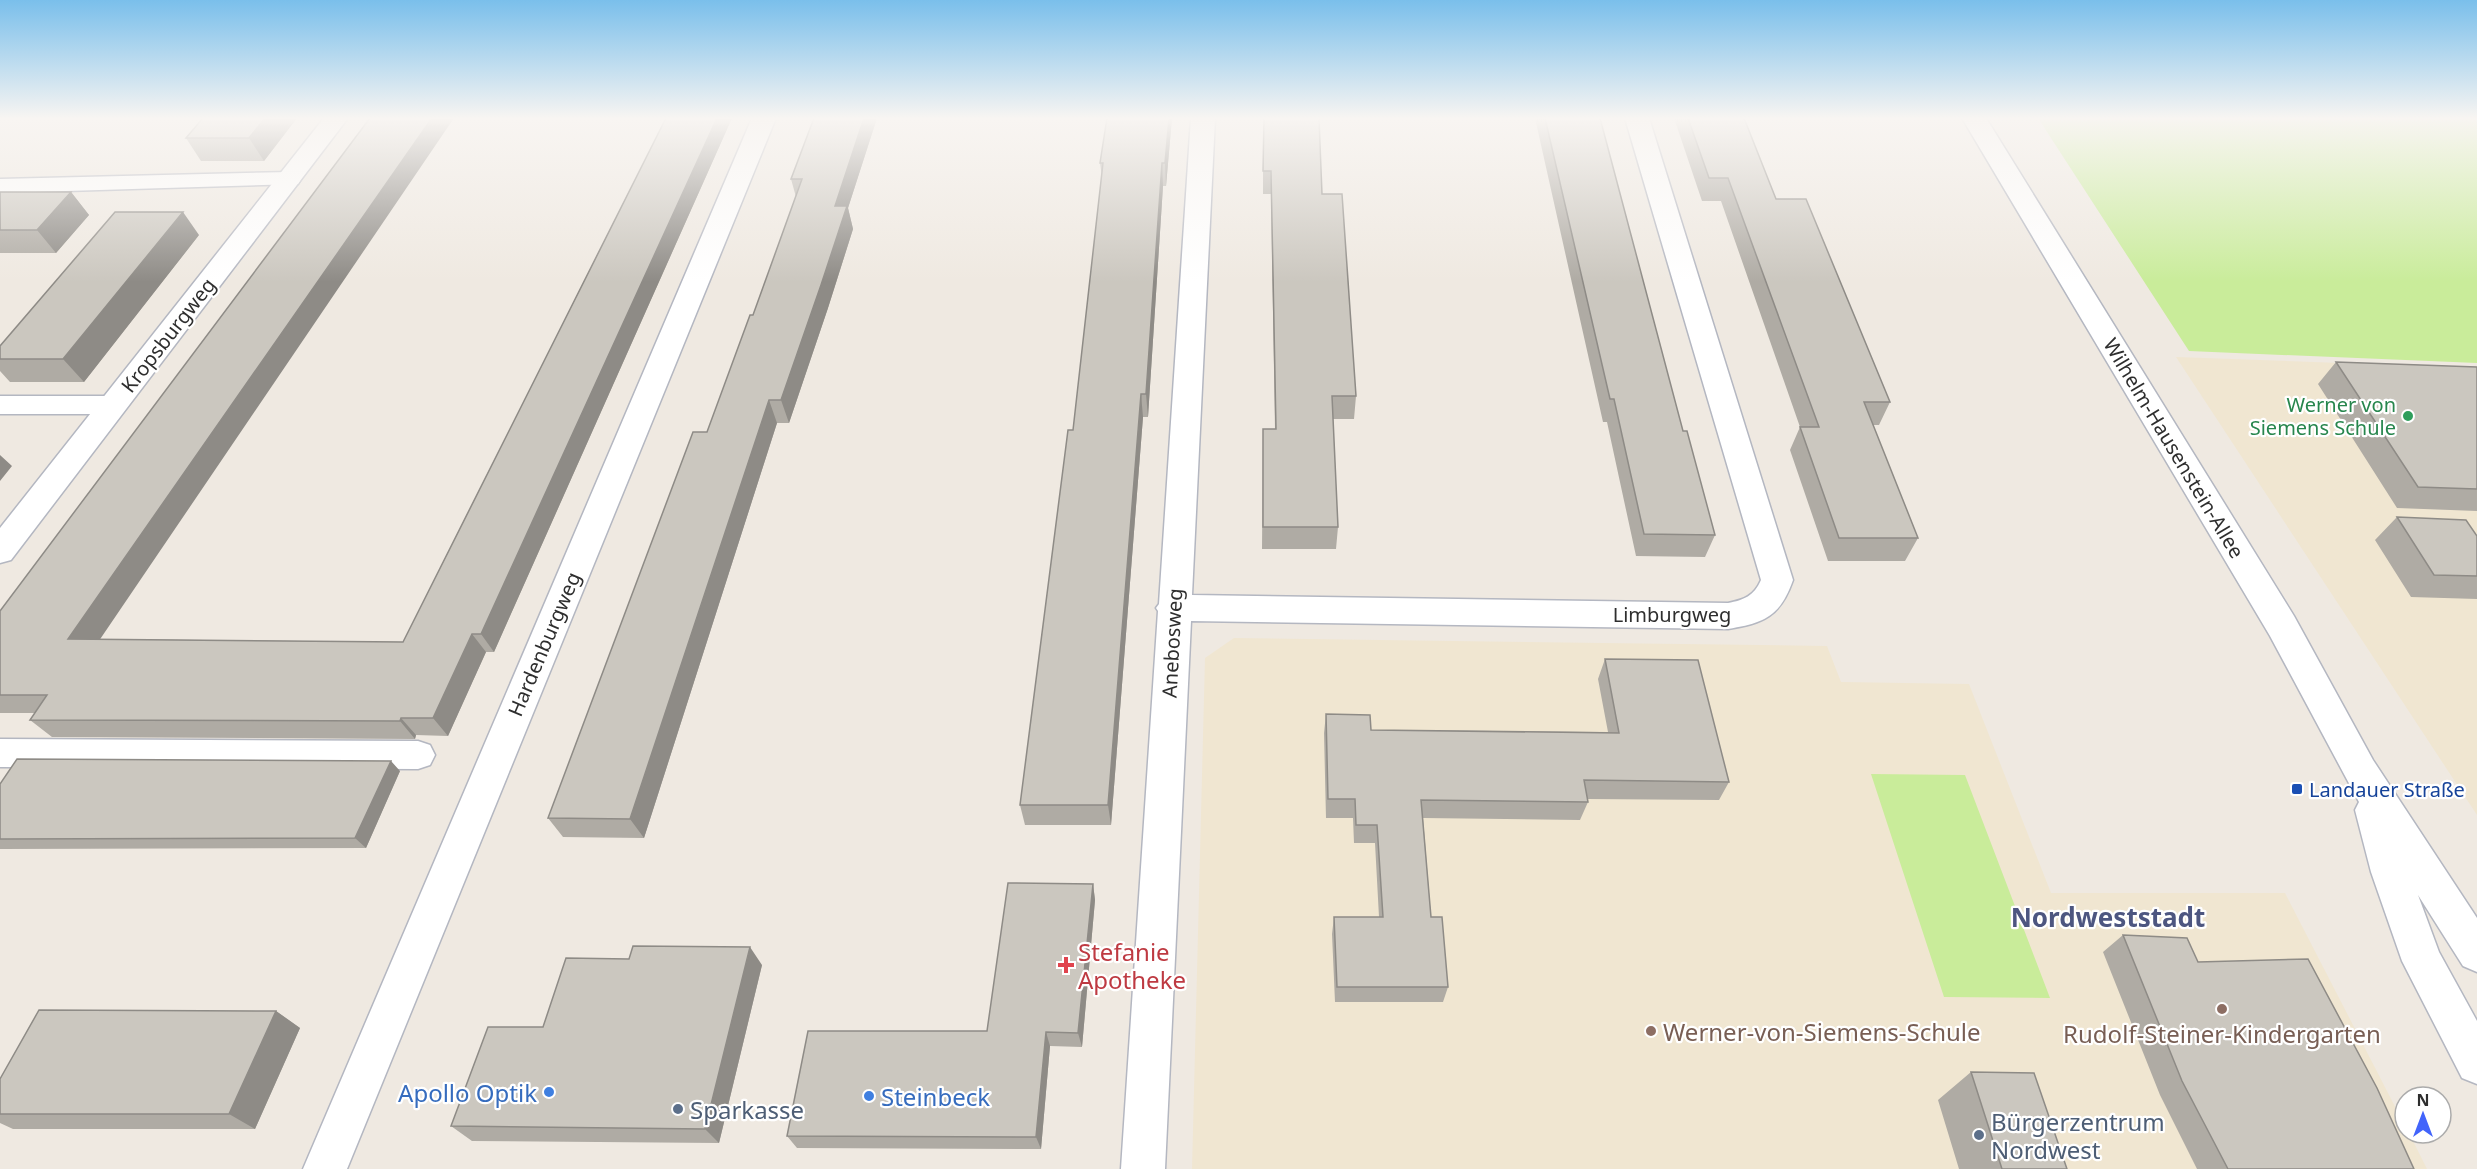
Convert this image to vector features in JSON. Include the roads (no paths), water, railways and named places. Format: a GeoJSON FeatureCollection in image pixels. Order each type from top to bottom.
{"type":"FeatureCollection","features":[{"type":"Feature","properties":{"kind":"street","name":"Kropsburgweg"},"geometry":{"type":"LineString","coordinates":[[0,551],[295,173]]}},
{"type":"Feature","properties":{"kind":"street","name":"Hardenburgweg"},"geometry":{"type":"LineString","coordinates":[[325,1169],[741,173]]}},
{"type":"Feature","properties":{"kind":"street","name":"Anebosweg"},"geometry":{"type":"LineString","coordinates":[[1143,1169],[1173,608],[1200,173]]}},
{"type":"Feature","properties":{"kind":"street","name":"Limburgweg"},"geometry":{"type":"LineString","coordinates":[[1173,608],[1728,616],[1755,611],[1772,597],[1778,580],[1654,173]]}},
{"type":"Feature","properties":{"kind":"street","name":"Wilhelm-Hausenstein-Allee"},"geometry":{"type":"LineString","coordinates":[[2007,173],[2282,626],[2367,782],[2477,953]]}},
{"type":"Feature","properties":{"kind":"street","name":"Wilhelm-Hausenstein-Allee"},"geometry":{"type":"LineString","coordinates":[[2367,782],[2390,872],[2422,961],[2477,1063]]}},
{"type":"Feature","properties":{"kind":"lane"},"geometry":{"type":"LineString","coordinates":[[0,186],[290,179]]}},
{"type":"Feature","properties":{"kind":"lane"},"geometry":{"type":"LineString","coordinates":[[0,405],[113,405]]}},
{"type":"Feature","properties":{"kind":"lane"},"geometry":{"type":"LineString","coordinates":[[0,753],[418,755]]}},
{"type":"Feature","properties":{"kind":"place","name":"Werner von Siemens Schule"},"geometry":{"type":"Point","coordinates":[2408,416]}},
{"type":"Feature","properties":{"kind":"place","name":"Landauer Straße"},"geometry":{"type":"Point","coordinates":[2297,789]}},
{"type":"Feature","properties":{"kind":"place","name":"Stefanie Apotheke"},"geometry":{"type":"Point","coordinates":[1066,965]}},
{"type":"Feature","properties":{"kind":"place","name":"Rudolf-Steiner-Kindergarten"},"geometry":{"type":"Point","coordinates":[2222,1009]}},
{"type":"Feature","properties":{"kind":"place","name":"Werner-von-Siemens-Schule"},"geometry":{"type":"Point","coordinates":[1651,1031]}},
{"type":"Feature","properties":{"kind":"place","name":"Apollo Optik"},"geometry":{"type":"Point","coordinates":[549,1092]}},
{"type":"Feature","properties":{"kind":"place","name":"Steinbeck"},"geometry":{"type":"Point","coordinates":[869,1096]}},
{"type":"Feature","properties":{"kind":"place","name":"Sparkasse"},"geometry":{"type":"Point","coordinates":[678,1109]}},
{"type":"Feature","properties":{"kind":"place","name":"Bürgerzentrum Nordwest"},"geometry":{"type":"Point","coordinates":[1979,1135]}},
{"type":"Feature","properties":{"kind":"district","name":"Nordweststadt"},"geometry":{"type":"Point","coordinates":[2108,917]}}]}
